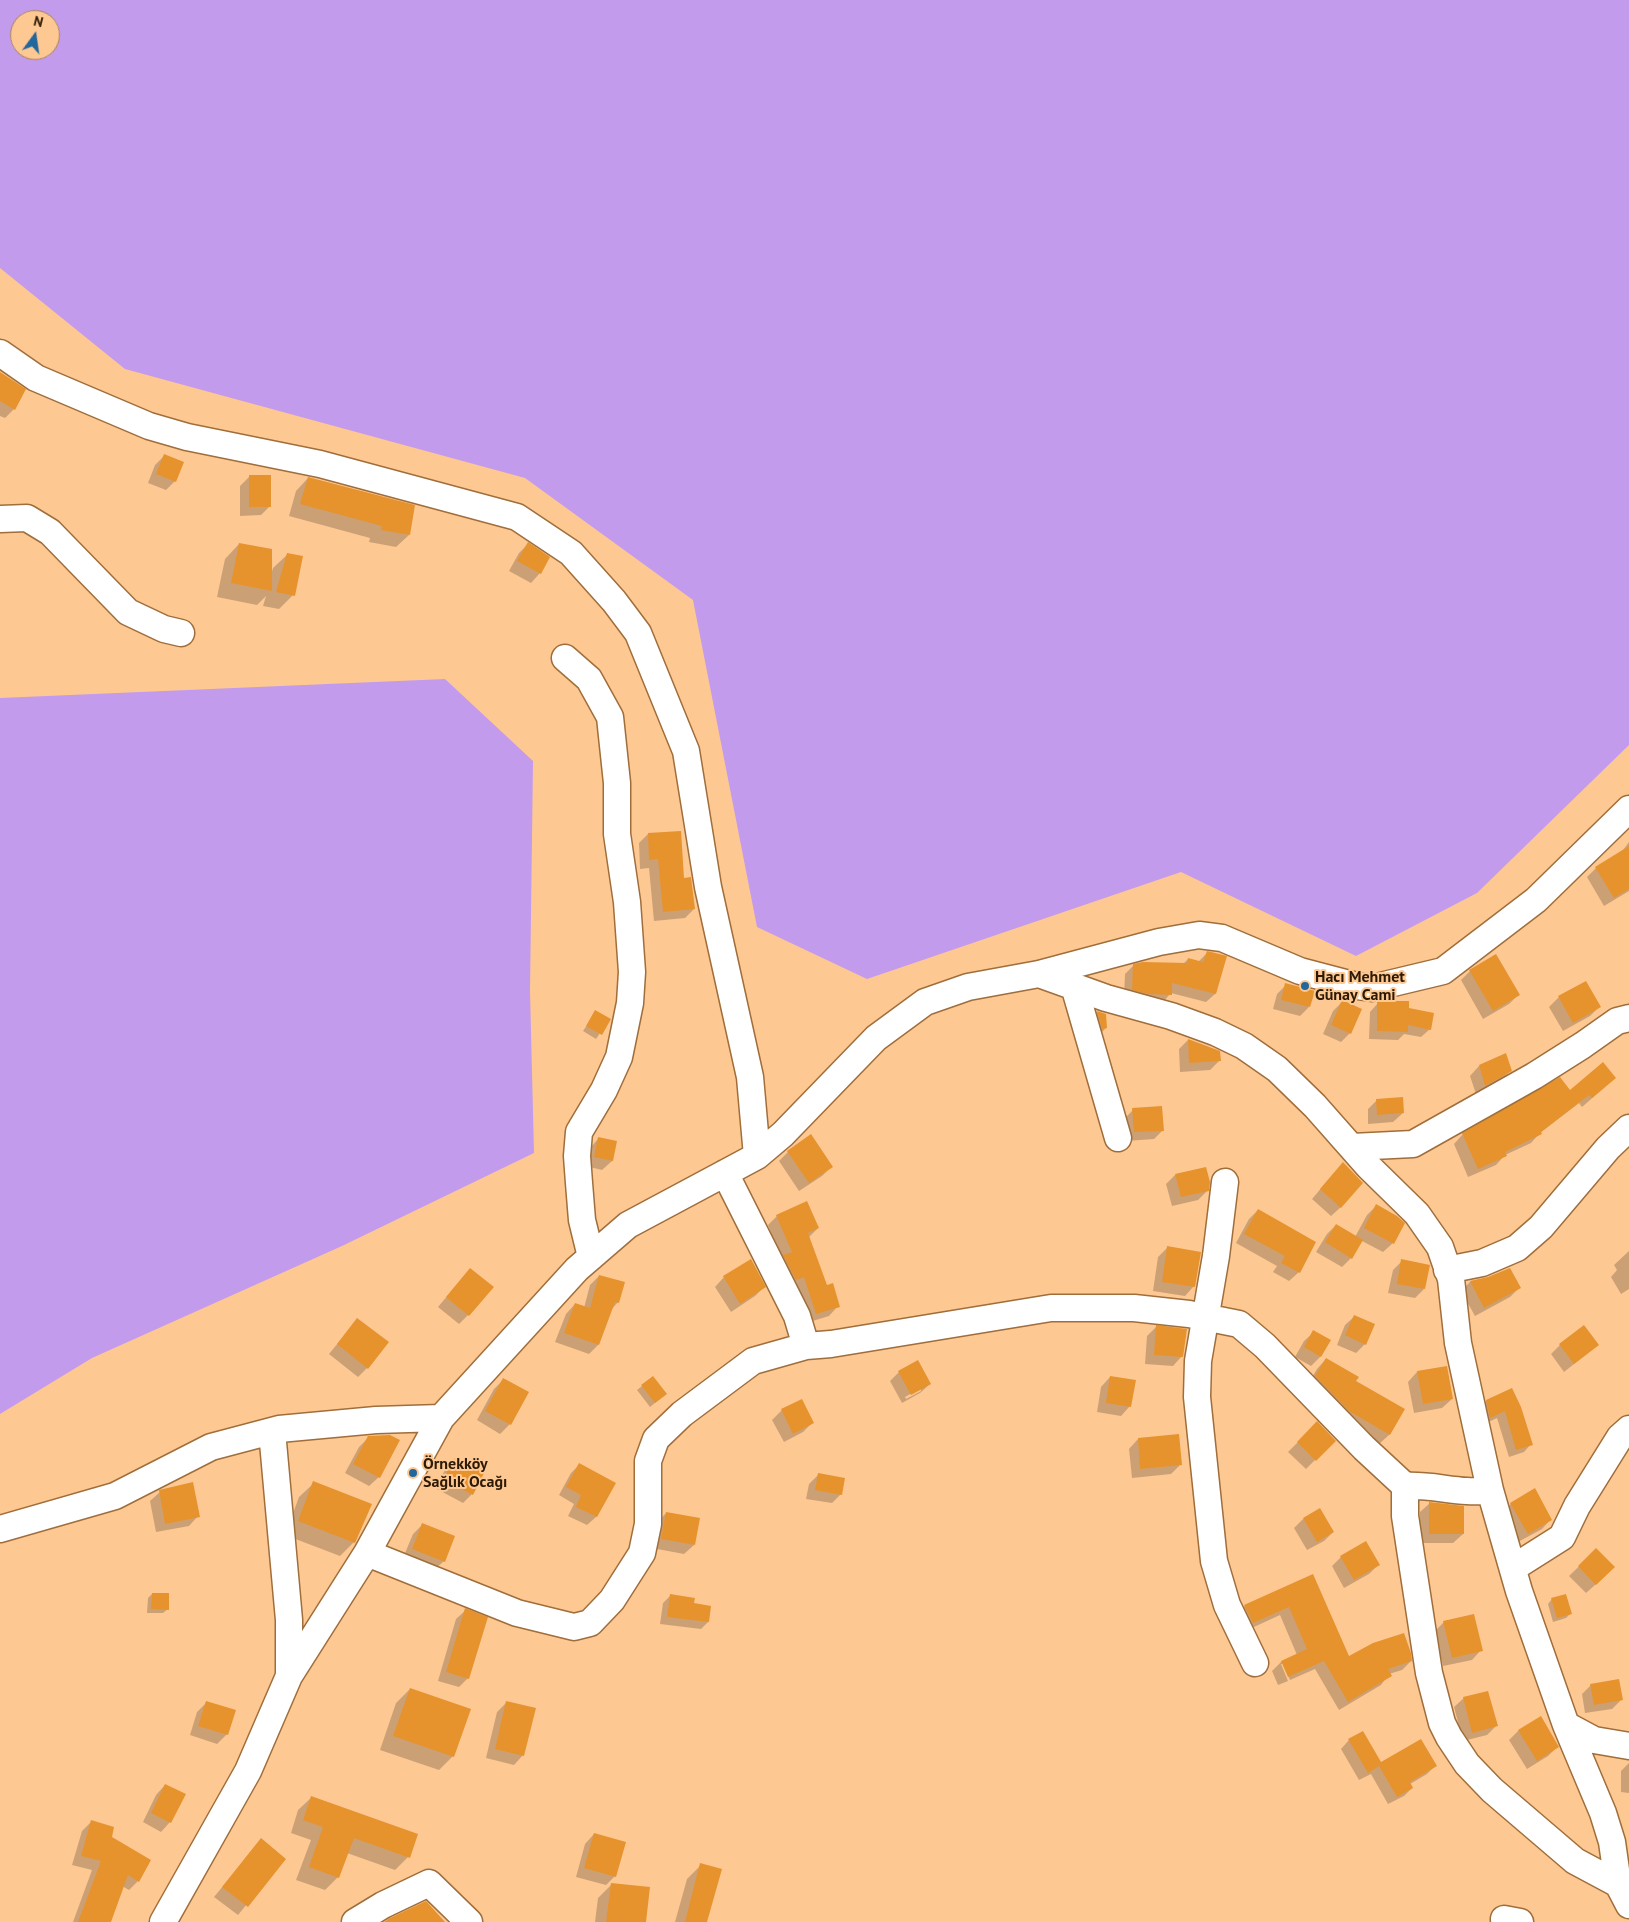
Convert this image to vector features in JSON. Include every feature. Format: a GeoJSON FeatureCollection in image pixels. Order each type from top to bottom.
{"type":"FeatureCollection","features":[{"type":"Feature","properties":{"kind":"street"},"geometry":{"type":"LineString","coordinates":[[0,353],[36,378],[149,426],[187,438],[320,464],[517,517],[571,553],[614,601],[638,633],[686,751],[708,887],[750,1077],[757,1156]]}},
{"type":"Feature","properties":{"kind":"street"},"geometry":{"type":"LineString","coordinates":[[0,519],[27,518],[50,532],[128,612],[164,629],[181,633]]}},
{"type":"Feature","properties":{"kind":"street"},"geometry":{"type":"LineString","coordinates":[[565,658],[588,678],[610,717],[617,783],[617,834],[627,902],[632,972],[629,1012],[619,1057],[604,1090],[579,1132],[577,1156],[580,1201],[582,1220],[592,1257]]}},
{"type":"Feature","properties":{"kind":"street"},"geometry":{"type":"LineString","coordinates":[[163,1922],[248,1771],[289,1676],[367,1553],[441,1418],[577,1269],[628,1225],[757,1156],[783,1134],[876,1038],[924,1002],[968,987],[1039,974],[1159,942],[1199,935],[1222,938],[1300,971],[1357,986],[1372,988],[1433,975],[1443,971],[1536,900],[1629,809]]}},
{"type":"Feature","properties":{"kind":"street"},"geometry":{"type":"LineString","coordinates":[[1039,974],[1106,998],[1171,1016],[1215,1032],[1244,1046],[1277,1069],[1316,1106],[1352,1147],[1417,1214],[1440,1247],[1451,1280],[1458,1343],[1490,1490],[1513,1568],[1566,1725],[1603,1814],[1612,1842],[1624,1894]]}},
{"type":"Feature","properties":{"kind":"street"},"geometry":{"type":"LineString","coordinates":[[1074,986],[1118,1138]]}},
{"type":"Feature","properties":{"kind":"street"},"geometry":{"type":"LineString","coordinates":[[1352,1147],[1413,1144],[1534,1076],[1617,1021],[1629,1018]]}},
{"type":"Feature","properties":{"kind":"street"},"geometry":{"type":"LineString","coordinates":[[1448,1270],[1482,1263],[1517,1248],[1541,1227],[1608,1148],[1629,1128]]}},
{"type":"Feature","properties":{"kind":"street"},"geometry":{"type":"LineString","coordinates":[[725,1173],[797,1316],[806,1346]]}},
{"type":"Feature","properties":{"kind":"street"},"geometry":{"type":"LineString","coordinates":[[1225,1182],[1216,1256],[1198,1361],[1197,1397],[1214,1560],[1227,1605],[1255,1663]]}},
{"type":"Feature","properties":{"kind":"street"},"geometry":{"type":"LineString","coordinates":[[367,1553],[517,1613],[574,1627],[590,1623],[612,1600],[642,1553],[648,1524],[648,1461],[656,1439],[682,1414],[753,1361],[806,1346],[832,1344],[1051,1308],[1134,1308],[1205,1317],[1239,1324],[1265,1346],[1364,1448],[1405,1486],[1421,1485],[1474,1493],[1490,1490]]}},
{"type":"Feature","properties":{"kind":"street"},"geometry":{"type":"LineString","coordinates":[[0,1529],[115,1496],[211,1447],[272,1431],[376,1420],[441,1418]]}},
{"type":"Feature","properties":{"kind":"street"},"geometry":{"type":"LineString","coordinates":[[1513,1568],[1562,1537],[1577,1506],[1620,1437],[1629,1429]]}},
{"type":"Feature","properties":{"kind":"street"},"geometry":{"type":"LineString","coordinates":[[272,1431],[289,1620],[289,1676]]}},
{"type":"Feature","properties":{"kind":"street"},"geometry":{"type":"LineString","coordinates":[[1405,1486],[1405,1516],[1429,1673],[1442,1724],[1467,1764],[1492,1790],[1575,1861],[1624,1894]]}},
{"type":"Feature","properties":{"kind":"street"},"geometry":{"type":"LineString","coordinates":[[1566,1725],[1594,1740],[1629,1746]]}},
{"type":"Feature","properties":{"kind":"street"},"geometry":{"type":"LineString","coordinates":[[355,1922],[383,1905],[429,1883],[470,1922]]}},
{"type":"Feature","properties":{"kind":"shaded area"},"geometry":{"type":"Polygon","coordinates":[[[0,0],[1629,0],[1629,745],[1477,893],[1356,956],[1181,872],[867,979],[757,927],[693,600],[525,478],[125,369],[0,268],[0,0]]]}},
{"type":"Feature","properties":{"kind":"shaded area"},"geometry":{"type":"Polygon","coordinates":[[[445,679],[533,761],[530,991],[534,1153],[342,1246],[92,1358],[0,1414],[0,698],[445,679]]]}},
{"type":"Feature","properties":{"kind":"building"},"geometry":{"type":"Polygon","coordinates":[[[0,372],[26,389],[15,410],[0,401],[0,372]]]}},
{"type":"Feature","properties":{"kind":"building"},"geometry":{"type":"Polygon","coordinates":[[[164,454],[184,462],[176,482],[156,474],[164,454]]]}},
{"type":"Feature","properties":{"kind":"building"},"geometry":{"type":"Polygon","coordinates":[[[249,475],[271,475],[271,507],[249,507],[249,475]]]}},
{"type":"Feature","properties":{"kind":"building"},"geometry":{"type":"Polygon","coordinates":[[[308,477],[415,505],[410,535],[381,530],[382,526],[300,504],[308,477]]]}},
{"type":"Feature","properties":{"kind":"building"},"geometry":{"type":"Polygon","coordinates":[[[528,542],[550,557],[541,574],[517,561],[528,542]]]}},
{"type":"Feature","properties":{"kind":"building"},"geometry":{"type":"Polygon","coordinates":[[[239,543],[272,549],[272,591],[231,583],[239,543]]]}},
{"type":"Feature","properties":{"kind":"building"},"geometry":{"type":"Polygon","coordinates":[[[287,553],[303,556],[295,596],[276,592],[287,553]]]}},
{"type":"Feature","properties":{"kind":"building"},"geometry":{"type":"Polygon","coordinates":[[[681,831],[684,878],[691,877],[695,909],[663,912],[658,859],[649,860],[648,833],[681,831]]]}},
{"type":"Feature","properties":{"kind":"building"},"geometry":{"type":"Polygon","coordinates":[[[1629,846],[1629,889],[1614,898],[1595,867],[1629,846]]]}},
{"type":"Feature","properties":{"kind":"building"},"geometry":{"type":"Polygon","coordinates":[[[1207,951],[1227,956],[1216,994],[1172,983],[1172,995],[1148,994],[1132,990],[1133,964],[1143,962],[1187,963],[1188,958],[1203,962],[1207,951]]]}},
{"type":"Feature","properties":{"kind":"building"},"geometry":{"type":"Polygon","coordinates":[[[1496,954],[1520,995],[1493,1011],[1469,970],[1496,954]]]}},
{"type":"Feature","properties":{"kind":"building"},"geometry":{"type":"Polygon","coordinates":[[[1586,981],[1601,1007],[1573,1023],[1558,996],[1586,981]]]}},
{"type":"Feature","properties":{"kind":"building"},"geometry":{"type":"Polygon","coordinates":[[[1285,983],[1315,991],[1310,1007],[1281,1000],[1285,983]]]}},
{"type":"Feature","properties":{"kind":"building"},"geometry":{"type":"Polygon","coordinates":[[[1342,1000],[1362,1009],[1351,1034],[1331,1025],[1342,1000]]]}},
{"type":"Feature","properties":{"kind":"building"},"geometry":{"type":"Polygon","coordinates":[[[1409,1001],[1409,1008],[1434,1013],[1431,1030],[1408,1025],[1408,1032],[1377,1031],[1377,1002],[1409,1001]]]}},
{"type":"Feature","properties":{"kind":"building"},"geometry":{"type":"Polygon","coordinates":[[[595,1010],[611,1019],[602,1035],[586,1026],[595,1010]]]}},
{"type":"Feature","properties":{"kind":"building"},"geometry":{"type":"Polygon","coordinates":[[[1097,1011],[1106,1014],[1107,1028],[1102,1029],[1097,1011]]]}},
{"type":"Feature","properties":{"kind":"building"},"geometry":{"type":"Polygon","coordinates":[[[1188,1039],[1220,1051],[1221,1061],[1189,1063],[1188,1039]]]}},
{"type":"Feature","properties":{"kind":"building"},"geometry":{"type":"Polygon","coordinates":[[[1506,1053],[1512,1071],[1485,1086],[1479,1065],[1506,1053]]]}},
{"type":"Feature","properties":{"kind":"building"},"geometry":{"type":"Polygon","coordinates":[[[1603,1062],[1616,1078],[1592,1098],[1589,1095],[1541,1132],[1542,1134],[1505,1152],[1507,1156],[1478,1169],[1462,1133],[1560,1077],[1570,1090],[1603,1062]]]}},
{"type":"Feature","properties":{"kind":"building"},"geometry":{"type":"Polygon","coordinates":[[[1403,1097],[1404,1113],[1377,1115],[1376,1099],[1403,1097]]]}},
{"type":"Feature","properties":{"kind":"building"},"geometry":{"type":"Polygon","coordinates":[[[1162,1106],[1164,1131],[1134,1132],[1132,1108],[1162,1106]]]}},
{"type":"Feature","properties":{"kind":"building"},"geometry":{"type":"Polygon","coordinates":[[[811,1134],[833,1167],[809,1183],[787,1151],[811,1134]]]}},
{"type":"Feature","properties":{"kind":"building"},"geometry":{"type":"Polygon","coordinates":[[[598,1137],[617,1141],[613,1161],[594,1157],[598,1137]]]}},
{"type":"Feature","properties":{"kind":"building"},"geometry":{"type":"Polygon","coordinates":[[[1343,1162],[1363,1183],[1341,1208],[1320,1189],[1343,1162]]]}},
{"type":"Feature","properties":{"kind":"building"},"geometry":{"type":"Polygon","coordinates":[[[1206,1167],[1210,1182],[1209,1191],[1181,1197],[1175,1174],[1206,1167]]]}},
{"type":"Feature","properties":{"kind":"building"},"geometry":{"type":"Polygon","coordinates":[[[807,1201],[819,1228],[808,1233],[827,1285],[833,1283],[840,1307],[816,1314],[804,1277],[796,1280],[783,1255],[792,1252],[776,1215],[807,1201]]]}},
{"type":"Feature","properties":{"kind":"building"},"geometry":{"type":"Polygon","coordinates":[[[1376,1204],[1405,1223],[1394,1244],[1364,1228],[1376,1204]]]}},
{"type":"Feature","properties":{"kind":"building"},"geometry":{"type":"Polygon","coordinates":[[[1258,1209],[1316,1242],[1300,1273],[1281,1263],[1285,1256],[1244,1234],[1258,1209]]]}},
{"type":"Feature","properties":{"kind":"building"},"geometry":{"type":"Polygon","coordinates":[[[1336,1224],[1363,1240],[1352,1259],[1325,1242],[1336,1224]]]}},
{"type":"Feature","properties":{"kind":"building"},"geometry":{"type":"Polygon","coordinates":[[[1167,1246],[1201,1252],[1195,1287],[1162,1282],[1167,1246]]]}},
{"type":"Feature","properties":{"kind":"building"},"geometry":{"type":"Polygon","coordinates":[[[751,1259],[766,1287],[740,1304],[723,1276],[751,1259]]]}},
{"type":"Feature","properties":{"kind":"building"},"geometry":{"type":"Polygon","coordinates":[[[1401,1259],[1430,1265],[1425,1289],[1397,1284],[1401,1259]]]}},
{"type":"Feature","properties":{"kind":"building"},"geometry":{"type":"Polygon","coordinates":[[[470,1268],[494,1287],[469,1316],[446,1297],[470,1268]]]}},
{"type":"Feature","properties":{"kind":"building"},"geometry":{"type":"Polygon","coordinates":[[[1510,1268],[1521,1288],[1484,1308],[1470,1281],[1488,1277],[1510,1268]]]}},
{"type":"Feature","properties":{"kind":"building"},"geometry":{"type":"Polygon","coordinates":[[[599,1275],[625,1282],[619,1303],[615,1302],[599,1345],[564,1333],[575,1303],[590,1308],[599,1275]]]}},
{"type":"Feature","properties":{"kind":"building"},"geometry":{"type":"Polygon","coordinates":[[[1354,1315],[1375,1324],[1366,1345],[1345,1335],[1354,1315]]]}},
{"type":"Feature","properties":{"kind":"building"},"geometry":{"type":"Polygon","coordinates":[[[357,1318],[389,1342],[368,1369],[337,1344],[357,1318]]]}},
{"type":"Feature","properties":{"kind":"building"},"geometry":{"type":"Polygon","coordinates":[[[1156,1325],[1187,1329],[1183,1357],[1154,1355],[1156,1325]]]}},
{"type":"Feature","properties":{"kind":"building"},"geometry":{"type":"Polygon","coordinates":[[[1584,1325],[1599,1345],[1574,1364],[1559,1344],[1584,1325]]]}},
{"type":"Feature","properties":{"kind":"building"},"geometry":{"type":"Polygon","coordinates":[[[1313,1330],[1331,1340],[1321,1357],[1304,1347],[1313,1330]]]}},
{"type":"Feature","properties":{"kind":"building"},"geometry":{"type":"Polygon","coordinates":[[[1326,1358],[1359,1377],[1356,1381],[1405,1409],[1390,1435],[1349,1411],[1315,1376],[1326,1358]]]}},
{"type":"Feature","properties":{"kind":"building"},"geometry":{"type":"Polygon","coordinates":[[[918,1360],[931,1384],[911,1395],[898,1371],[918,1360]]]}},
{"type":"Feature","properties":{"kind":"building"},"geometry":{"type":"Polygon","coordinates":[[[1447,1366],[1453,1399],[1423,1404],[1417,1371],[1447,1366]]]}},
{"type":"Feature","properties":{"kind":"building"},"geometry":{"type":"Polygon","coordinates":[[[653,1376],[667,1394],[655,1403],[641,1385],[653,1376]]]}},
{"type":"Feature","properties":{"kind":"building"},"geometry":{"type":"Polygon","coordinates":[[[1110,1376],[1136,1380],[1131,1407],[1106,1403],[1110,1376]]]}},
{"type":"Feature","properties":{"kind":"building"},"geometry":{"type":"Polygon","coordinates":[[[503,1378],[529,1392],[511,1425],[485,1411],[503,1378]]]}},
{"type":"Feature","properties":{"kind":"building"},"geometry":{"type":"Polygon","coordinates":[[[1512,1388],[1521,1407],[1533,1445],[1516,1450],[1505,1411],[1490,1418],[1486,1400],[1512,1388]]]}},
{"type":"Feature","properties":{"kind":"building"},"geometry":{"type":"Polygon","coordinates":[[[802,1399],[814,1423],[793,1434],[781,1409],[802,1399]]]}},
{"type":"Feature","properties":{"kind":"building"},"geometry":{"type":"Polygon","coordinates":[[[1317,1421],[1336,1441],[1316,1461],[1297,1442],[1317,1421]]]}},
{"type":"Feature","properties":{"kind":"building"},"geometry":{"type":"Polygon","coordinates":[[[1179,1434],[1182,1465],[1140,1469],[1138,1438],[1179,1434]]]}},
{"type":"Feature","properties":{"kind":"building"},"geometry":{"type":"Polygon","coordinates":[[[390,1435],[400,1440],[380,1478],[353,1464],[368,1436],[390,1435]]]}},
{"type":"Feature","properties":{"kind":"building"},"geometry":{"type":"Polygon","coordinates":[[[455,1458],[484,1473],[473,1495],[443,1479],[455,1458]]]}},
{"type":"Feature","properties":{"kind":"building"},"geometry":{"type":"Polygon","coordinates":[[[579,1463],[616,1483],[597,1517],[576,1507],[581,1495],[566,1487],[579,1463]]]}},
{"type":"Feature","properties":{"kind":"building"},"geometry":{"type":"Polygon","coordinates":[[[818,1473],[845,1478],[842,1495],[815,1490],[818,1473]]]}},
{"type":"Feature","properties":{"kind":"building"},"geometry":{"type":"Polygon","coordinates":[[[313,1481],[372,1504],[355,1543],[298,1521],[313,1481]]]}},
{"type":"Feature","properties":{"kind":"building"},"geometry":{"type":"Polygon","coordinates":[[[193,1482],[200,1517],[165,1524],[159,1490],[193,1482]]]}},
{"type":"Feature","properties":{"kind":"building"},"geometry":{"type":"Polygon","coordinates":[[[1535,1488],[1552,1520],[1528,1534],[1510,1503],[1535,1488]]]}},
{"type":"Feature","properties":{"kind":"building"},"geometry":{"type":"Polygon","coordinates":[[[1429,1502],[1464,1506],[1464,1534],[1429,1534],[1429,1502]]]}},
{"type":"Feature","properties":{"kind":"building"},"geometry":{"type":"Polygon","coordinates":[[[1320,1508],[1334,1532],[1317,1542],[1303,1518],[1320,1508]]]}},
{"type":"Feature","properties":{"kind":"building"},"geometry":{"type":"Polygon","coordinates":[[[666,1512],[700,1518],[695,1545],[661,1539],[666,1512]]]}},
{"type":"Feature","properties":{"kind":"building"},"geometry":{"type":"Polygon","coordinates":[[[422,1523],[455,1536],[445,1562],[412,1549],[422,1523]]]}},
{"type":"Feature","properties":{"kind":"building"},"geometry":{"type":"Polygon","coordinates":[[[1366,1541],[1380,1565],[1354,1580],[1340,1556],[1366,1541]]]}},
{"type":"Feature","properties":{"kind":"building"},"geometry":{"type":"Polygon","coordinates":[[[1596,1548],[1615,1567],[1596,1585],[1578,1566],[1596,1548]]]}},
{"type":"Feature","properties":{"kind":"building"},"geometry":{"type":"Polygon","coordinates":[[[1313,1574],[1349,1656],[1373,1643],[1404,1633],[1411,1653],[1412,1661],[1388,1669],[1392,1676],[1348,1702],[1324,1661],[1288,1677],[1281,1661],[1307,1649],[1289,1607],[1253,1623],[1244,1605],[1313,1574]]]}},
{"type":"Feature","properties":{"kind":"building"},"geometry":{"type":"Polygon","coordinates":[[[152,1593],[169,1593],[169,1610],[151,1609],[152,1593]]]}},
{"type":"Feature","properties":{"kind":"building"},"geometry":{"type":"Polygon","coordinates":[[[670,1594],[695,1598],[694,1603],[711,1606],[709,1622],[667,1617],[670,1594]]]}},
{"type":"Feature","properties":{"kind":"building"},"geometry":{"type":"Polygon","coordinates":[[[1566,1594],[1572,1614],[1557,1618],[1551,1598],[1566,1594]]]}},
{"type":"Feature","properties":{"kind":"building"},"geometry":{"type":"Polygon","coordinates":[[[465,1608],[488,1617],[469,1679],[446,1672],[465,1608]]]}},
{"type":"Feature","properties":{"kind":"building"},"geometry":{"type":"Polygon","coordinates":[[[1474,1614],[1483,1651],[1452,1658],[1443,1621],[1474,1614]]]}},
{"type":"Feature","properties":{"kind":"building"},"geometry":{"type":"Polygon","coordinates":[[[1619,1679],[1623,1700],[1594,1705],[1590,1684],[1619,1679]]]}},
{"type":"Feature","properties":{"kind":"building"},"geometry":{"type":"Polygon","coordinates":[[[410,1688],[471,1709],[454,1757],[393,1736],[410,1688]]]}},
{"type":"Feature","properties":{"kind":"building"},"geometry":{"type":"Polygon","coordinates":[[[1488,1691],[1498,1726],[1472,1733],[1463,1697],[1488,1691]]]}},
{"type":"Feature","properties":{"kind":"building"},"geometry":{"type":"Polygon","coordinates":[[[206,1701],[236,1710],[228,1735],[198,1726],[206,1701]]]}},
{"type":"Feature","properties":{"kind":"building"},"geometry":{"type":"Polygon","coordinates":[[[506,1701],[536,1708],[524,1756],[495,1749],[506,1701]]]}},
{"type":"Feature","properties":{"kind":"building"},"geometry":{"type":"Polygon","coordinates":[[[1541,1716],[1559,1747],[1537,1761],[1518,1730],[1541,1716]]]}},
{"type":"Feature","properties":{"kind":"building"},"geometry":{"type":"Polygon","coordinates":[[[1363,1731],[1381,1762],[1421,1739],[1437,1766],[1410,1782],[1413,1788],[1397,1797],[1379,1766],[1368,1773],[1348,1739],[1363,1731]]]}},
{"type":"Feature","properties":{"kind":"building"},"geometry":{"type":"Polygon","coordinates":[[[165,1784],[186,1794],[171,1823],[151,1813],[165,1784]]]}},
{"type":"Feature","properties":{"kind":"building"},"geometry":{"type":"Polygon","coordinates":[[[311,1796],[418,1834],[410,1858],[354,1838],[339,1878],[309,1867],[323,1827],[303,1820],[311,1796]]]}},
{"type":"Feature","properties":{"kind":"building"},"geometry":{"type":"Polygon","coordinates":[[[91,1820],[114,1827],[112,1837],[151,1860],[139,1882],[128,1875],[111,1922],[78,1922],[101,1861],[81,1856],[91,1820]]]}},
{"type":"Feature","properties":{"kind":"building"},"geometry":{"type":"Polygon","coordinates":[[[594,1833],[626,1842],[616,1877],[584,1868],[594,1833]]]}},
{"type":"Feature","properties":{"kind":"building"},"geometry":{"type":"Polygon","coordinates":[[[261,1838],[286,1859],[248,1907],[222,1887],[261,1838]]]}},
{"type":"Feature","properties":{"kind":"building"},"geometry":{"type":"Polygon","coordinates":[[[700,1863],[722,1869],[707,1922],[685,1922],[700,1863]]]}},
{"type":"Feature","properties":{"kind":"building"},"geometry":{"type":"Polygon","coordinates":[[[611,1883],[650,1887],[646,1922],[606,1922],[611,1883]]]}},
{"type":"Feature","properties":{"kind":"building"},"geometry":{"type":"Polygon","coordinates":[[[426,1901],[445,1922],[384,1922],[390,1918],[426,1901]]]}},
{"type":"Feature","properties":{"kind":"place","name":"Hacı Mehmet Günay Cami"},"geometry":{"type":"Point","coordinates":[1305,986]}},
{"type":"Feature","properties":{"kind":"place","name":"Örnekköy Sağlık Ocağı"},"geometry":{"type":"Point","coordinates":[413,1473]}}]}
